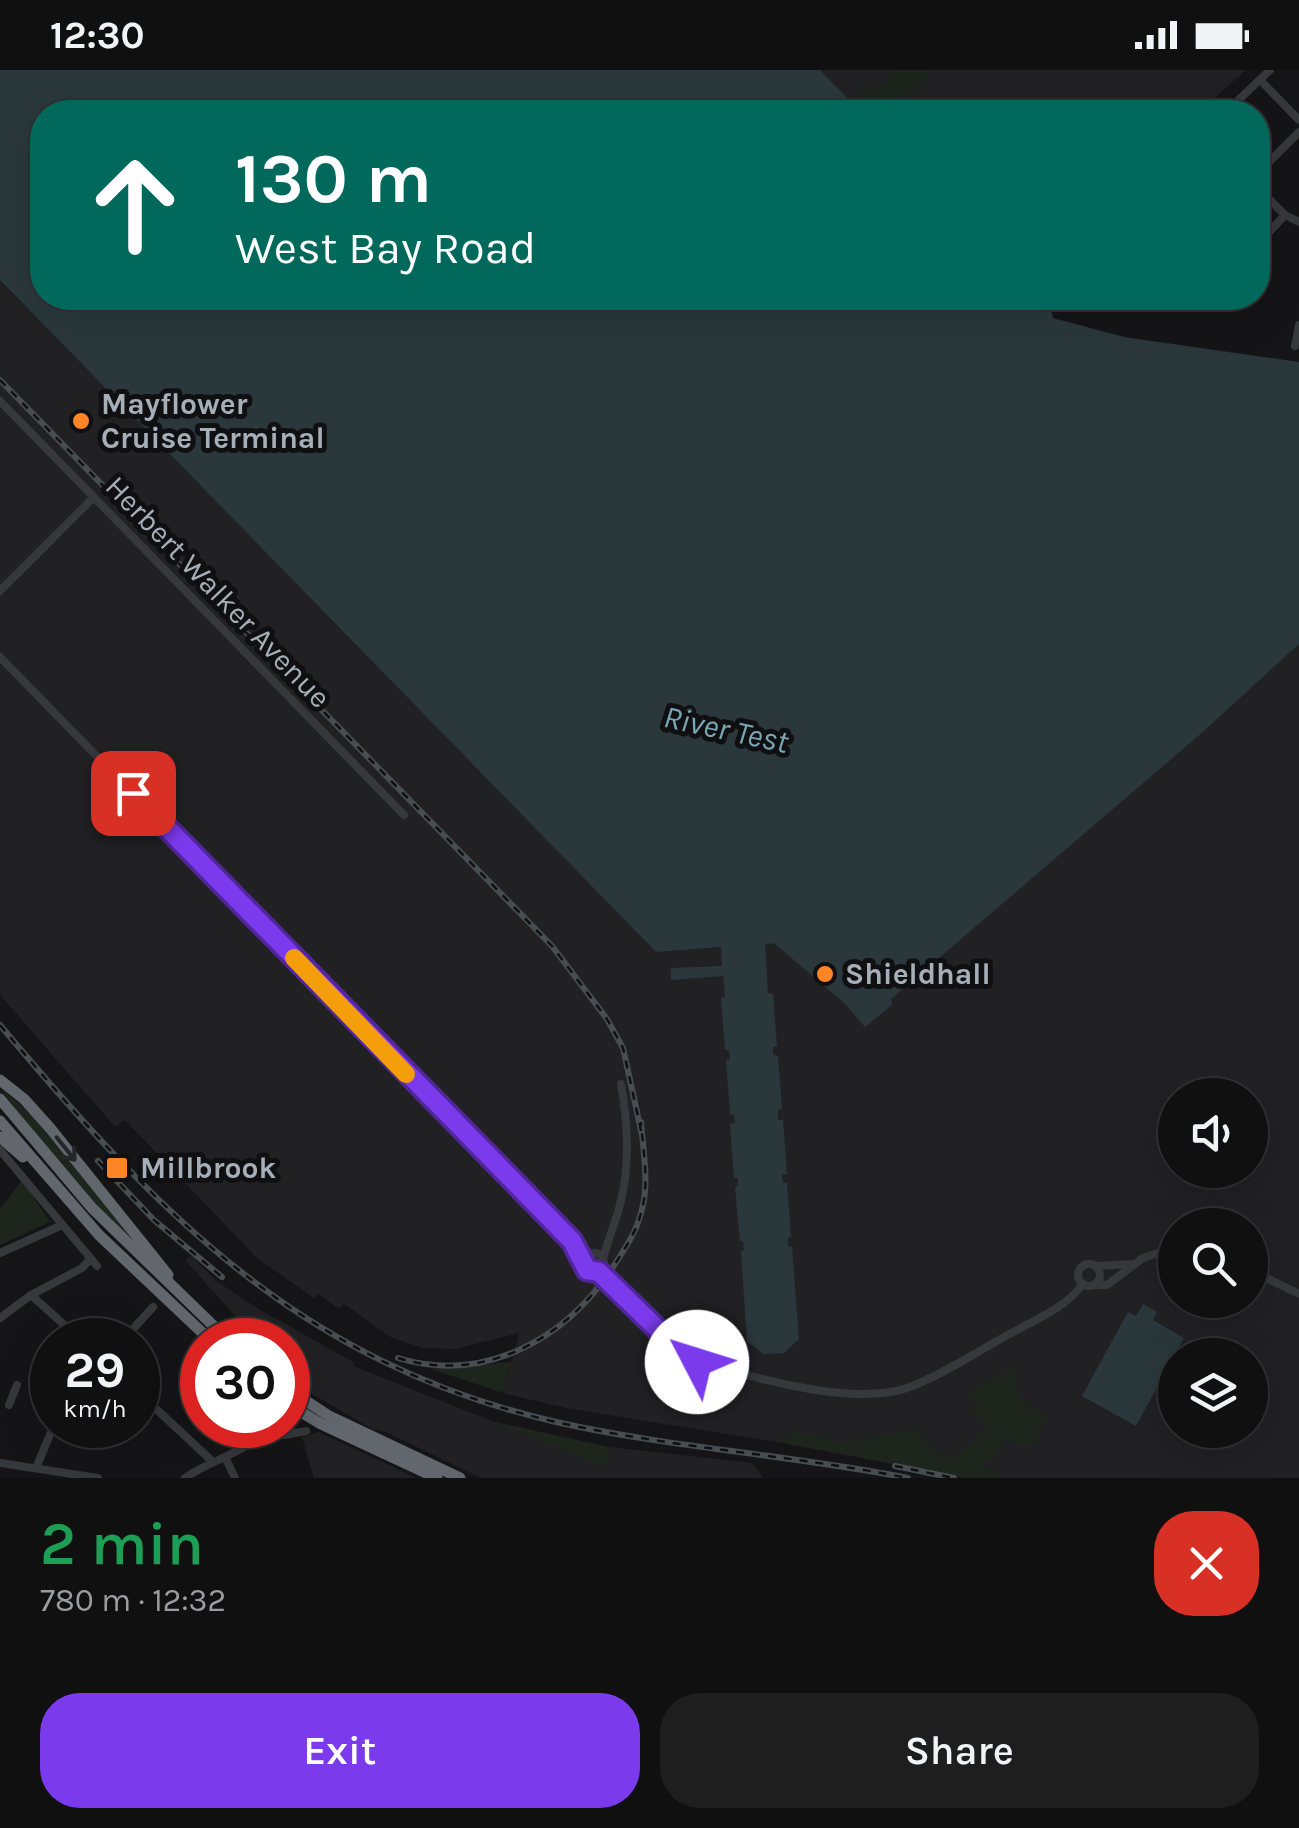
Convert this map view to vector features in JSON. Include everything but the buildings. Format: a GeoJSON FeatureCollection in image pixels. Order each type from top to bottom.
{"type":"FeatureCollection","features":[{"type":"Feature","properties":{"kind":"highway"},"geometry":{"type":"LineString","coordinates":[[0,1080],[50,1128],[195,1310]]}},
{"type":"Feature","properties":{"kind":"highway"},"geometry":{"type":"LineString","coordinates":[[0,1099],[92,1208],[204,1318]]}},
{"type":"Feature","properties":{"kind":"highway"},"geometry":{"type":"LineString","coordinates":[[0,1120],[48,1180],[118,1255],[186,1318]]}},
{"type":"Feature","properties":{"kind":"highway"},"geometry":{"type":"LineString","coordinates":[[0,1137],[48,1180]]}},
{"type":"Feature","properties":{"kind":"highway"},"geometry":{"type":"LineString","coordinates":[[310,1403],[343,1423],[460,1478]]}},
{"type":"Feature","properties":{"kind":"highway"},"geometry":{"type":"LineString","coordinates":[[310,1418],[437,1478]]}},
{"type":"Feature","properties":{"kind":"street"},"geometry":{"type":"LineString","coordinates":[[1239,100],[1270,70]]}},
{"type":"Feature","properties":{"kind":"street"},"geometry":{"type":"LineString","coordinates":[[1264,84],[1299,120]]}},
{"type":"Feature","properties":{"kind":"street"},"geometry":{"type":"LineString","coordinates":[[1270,161],[1299,132]]}},
{"type":"Feature","properties":{"kind":"street"},"geometry":{"type":"LineString","coordinates":[[1270,200],[1299,222]]}},
{"type":"Feature","properties":{"kind":"street"},"geometry":{"type":"LineString","coordinates":[[1270,231],[1285,215]]}},
{"type":"Feature","properties":{"kind":"street"},"geometry":{"type":"LineString","coordinates":[[1295,346],[1299,325]]}},
{"type":"Feature","properties":{"kind":"street","name":"Herbert Walker Avenue"},"geometry":{"type":"LineString","coordinates":[[0,401],[404,815]]}},
{"type":"Feature","properties":{"kind":"street"},"geometry":{"type":"LineString","coordinates":[[0,591],[94,497]]}},
{"type":"Feature","properties":{"kind":"street"},"geometry":{"type":"LineString","coordinates":[[0,657],[572,1241],[590,1272],[599,1272],[679,1350],[697,1362],[835,1393],[908,1388],[1066,1303],[1082,1284]]}},
{"type":"Feature","properties":{"kind":"street"},"geometry":{"type":"LineString","coordinates":[[584,1261],[596,1255],[608,1239],[622,1201],[626,1122],[621,1084]]}},
{"type":"Feature","properties":{"kind":"street"},"geometry":{"type":"LineString","coordinates":[[0,1150],[93,1263],[31,1295],[0,1318]]}},
{"type":"Feature","properties":{"kind":"street"},"geometry":{"type":"LineString","coordinates":[[0,1253],[60,1226]]}},
{"type":"Feature","properties":{"kind":"street"},"geometry":{"type":"LineString","coordinates":[[572,1241],[604,1264],[599,1272]]}},
{"type":"Feature","properties":{"kind":"street"},"geometry":{"type":"LineString","coordinates":[[1082,1284],[1107,1285],[1132,1264],[1158,1251]]}},
{"type":"Feature","properties":{"kind":"street"},"geometry":{"type":"LineString","coordinates":[[1082,1284],[1078,1275],[1086,1264],[1132,1264]]}},
{"type":"Feature","properties":{"kind":"street"},"geometry":{"type":"LineString","coordinates":[[1094,1286],[1100,1278],[1095,1266]]}},
{"type":"Feature","properties":{"kind":"street"},"geometry":{"type":"LineString","coordinates":[[1268,1279],[1299,1294]]}},
{"type":"Feature","properties":{"kind":"street"},"geometry":{"type":"LineString","coordinates":[[31,1295],[57,1318]]}},
{"type":"Feature","properties":{"kind":"street"},"geometry":{"type":"LineString","coordinates":[[143,1318],[153,1307]]}},
{"type":"Feature","properties":{"kind":"street"},"geometry":{"type":"LineString","coordinates":[[8,1406],[17,1385]]}},
{"type":"Feature","properties":{"kind":"street"},"geometry":{"type":"LineString","coordinates":[[0,1389],[13,1395]]}},
{"type":"Feature","properties":{"kind":"street"},"geometry":{"type":"LineString","coordinates":[[160,1413],[212,1461]]}},
{"type":"Feature","properties":{"kind":"street"},"geometry":{"type":"LineString","coordinates":[[36,1468],[44,1448]]}},
{"type":"Feature","properties":{"kind":"street"},"geometry":{"type":"LineString","coordinates":[[185,1478],[239,1448]]}},
{"type":"Feature","properties":{"kind":"street"},"geometry":{"type":"LineString","coordinates":[[226,1457],[235,1478]]}},
{"type":"Feature","properties":{"kind":"street"},"geometry":{"type":"LineString","coordinates":[[0,1463],[98,1478]]}},
{"type":"Feature","properties":{"kind":"shaded area"},"geometry":{"type":"Polygon","coordinates":[[[820,70],[1246,70],[1212,100],[850,100],[820,70]]]}},
{"type":"Feature","properties":{"kind":"shaded area"},"geometry":{"type":"Polygon","coordinates":[[[896,70],[933,70],[904,100],[868,100],[859,89],[868,85],[875,91],[896,70]]]}},
{"type":"Feature","properties":{"kind":"shaded area"},"geometry":{"type":"Polygon","coordinates":[[[0,280],[656,952],[721,947],[765,965],[765,945],[774,942],[865,1026],[890,999],[1203,732],[1299,644],[1299,1478],[1000,1478],[822,1444],[789,1433],[783,1443],[566,1408],[503,1393],[519,1333],[455,1349],[423,1348],[392,1338],[344,1304],[339,1309],[319,1294],[314,1298],[257,1258],[125,1120],[115,1127],[0,995],[0,280]]]}},
{"type":"Feature","properties":{"kind":"shaded area"},"geometry":{"type":"Polygon","coordinates":[[[0,1088],[77,1166],[142,1255],[56,1160],[0,1088]]]}},
{"type":"Feature","properties":{"kind":"shaded area"},"geometry":{"type":"Polygon","coordinates":[[[22,1180],[50,1222],[0,1245],[0,1209],[22,1180]]]}},
{"type":"Feature","properties":{"kind":"shaded area"},"geometry":{"type":"Polygon","coordinates":[[[191,1256],[218,1282],[275,1318],[237,1318],[185,1260],[191,1256]]]}},
{"type":"Feature","properties":{"kind":"shaded area"},"geometry":{"type":"Polygon","coordinates":[[[310,1338],[355,1363],[353,1366],[606,1466],[610,1447],[752,1463],[763,1478],[481,1478],[386,1432],[372,1429],[310,1393],[310,1338]]]}},
{"type":"Feature","properties":{"kind":"shaded area"},"geometry":{"type":"Polygon","coordinates":[[[511,1362],[503,1393],[431,1369],[511,1362]]]}},
{"type":"Feature","properties":{"kind":"shaded area"},"geometry":{"type":"Polygon","coordinates":[[[1016,1366],[1014,1380],[1021,1401],[1048,1416],[1034,1445],[1021,1445],[1007,1438],[993,1459],[982,1465],[1003,1478],[965,1478],[783,1443],[790,1431],[847,1442],[917,1429],[936,1451],[952,1460],[986,1428],[971,1410],[976,1406],[966,1393],[1016,1366]]]}},
{"type":"Feature","properties":{"kind":"shaded area"},"geometry":{"type":"Polygon","coordinates":[[[491,1421],[610,1447],[606,1467],[491,1421]]]}},
{"type":"Feature","properties":{"kind":"shaded area"},"geometry":{"type":"Polygon","coordinates":[[[319,1432],[416,1478],[314,1478],[305,1448],[310,1448],[310,1435],[319,1432]]]}},
{"type":"Feature","properties":{"kind":"water","name":"River Test"},"geometry":{"type":"Polygon","coordinates":[[[0,70],[820,70],[850,100],[30,100],[30,310],[1051,310],[1053,318],[1124,337],[1299,362],[1299,644],[1203,732],[891,999],[892,1005],[865,1027],[845,1004],[774,943],[765,945],[768,993],[773,994],[777,1046],[773,1047],[773,1055],[778,1056],[782,1109],[778,1110],[778,1120],[783,1120],[787,1174],[782,1175],[783,1183],[787,1183],[791,1237],[788,1246],[792,1247],[799,1339],[784,1353],[764,1354],[747,1342],[741,1251],[744,1250],[730,1124],[735,1123],[734,1115],[730,1114],[726,1060],[730,1059],[729,1050],[725,1050],[721,998],[725,997],[723,976],[671,980],[671,968],[722,966],[721,947],[656,952],[0,280],[0,70]]]}},
{"type":"Feature","properties":{"kind":"water"},"geometry":{"type":"Polygon","coordinates":[[[1143,1304],[1157,1312],[1153,1320],[1184,1338],[1158,1338],[1158,1386],[1136,1426],[1082,1396],[1128,1312],[1136,1316],[1143,1304]]]}},
{"type":"Feature","properties":{"kind":"railway"},"geometry":{"type":"LineString","coordinates":[[0,380],[552,946],[607,1019],[623,1048],[642,1135]]}},
{"type":"Feature","properties":{"kind":"railway"},"geometry":{"type":"LineString","coordinates":[[0,1025],[119,1160],[180,1219],[243,1273],[311,1321],[385,1362],[466,1396],[556,1422],[908,1478]]}},
{"type":"Feature","properties":{"kind":"railway"},"geometry":{"type":"LineString","coordinates":[[398,1358],[430,1365],[491,1360],[520,1350],[571,1316],[613,1267],[639,1220],[645,1179],[641,1122]]}},
{"type":"Feature","properties":{"kind":"railway"},"geometry":{"type":"LineString","coordinates":[[98,1161],[154,1220],[222,1277]]}},
{"type":"Feature","properties":{"kind":"railway"},"geometry":{"type":"LineString","coordinates":[[895,1466],[954,1478]]}},
{"type":"Feature","properties":{"kind":"slow traffic"},"geometry":{"type":"LineString","coordinates":[[294,958],[406,1074]]}},
{"type":"Feature","properties":{"kind":"place","name":"Mayflower Cruise Terminal"},"geometry":{"type":"Point","coordinates":[81,421]}},
{"type":"Feature","properties":{"kind":"place","name":"Shieldhall"},"geometry":{"type":"Point","coordinates":[825,974]}},
{"type":"Feature","properties":{"kind":"place","name":"Millbrook"},"geometry":{"type":"Point","coordinates":[117,1168]}},
{"type":"Feature","properties":{"kind":"route"},"geometry":{"type":"LineString","coordinates":[[133,793],[572,1241],[587,1270],[599,1272],[612,1282],[686,1357],[697,1362]]}}]}
